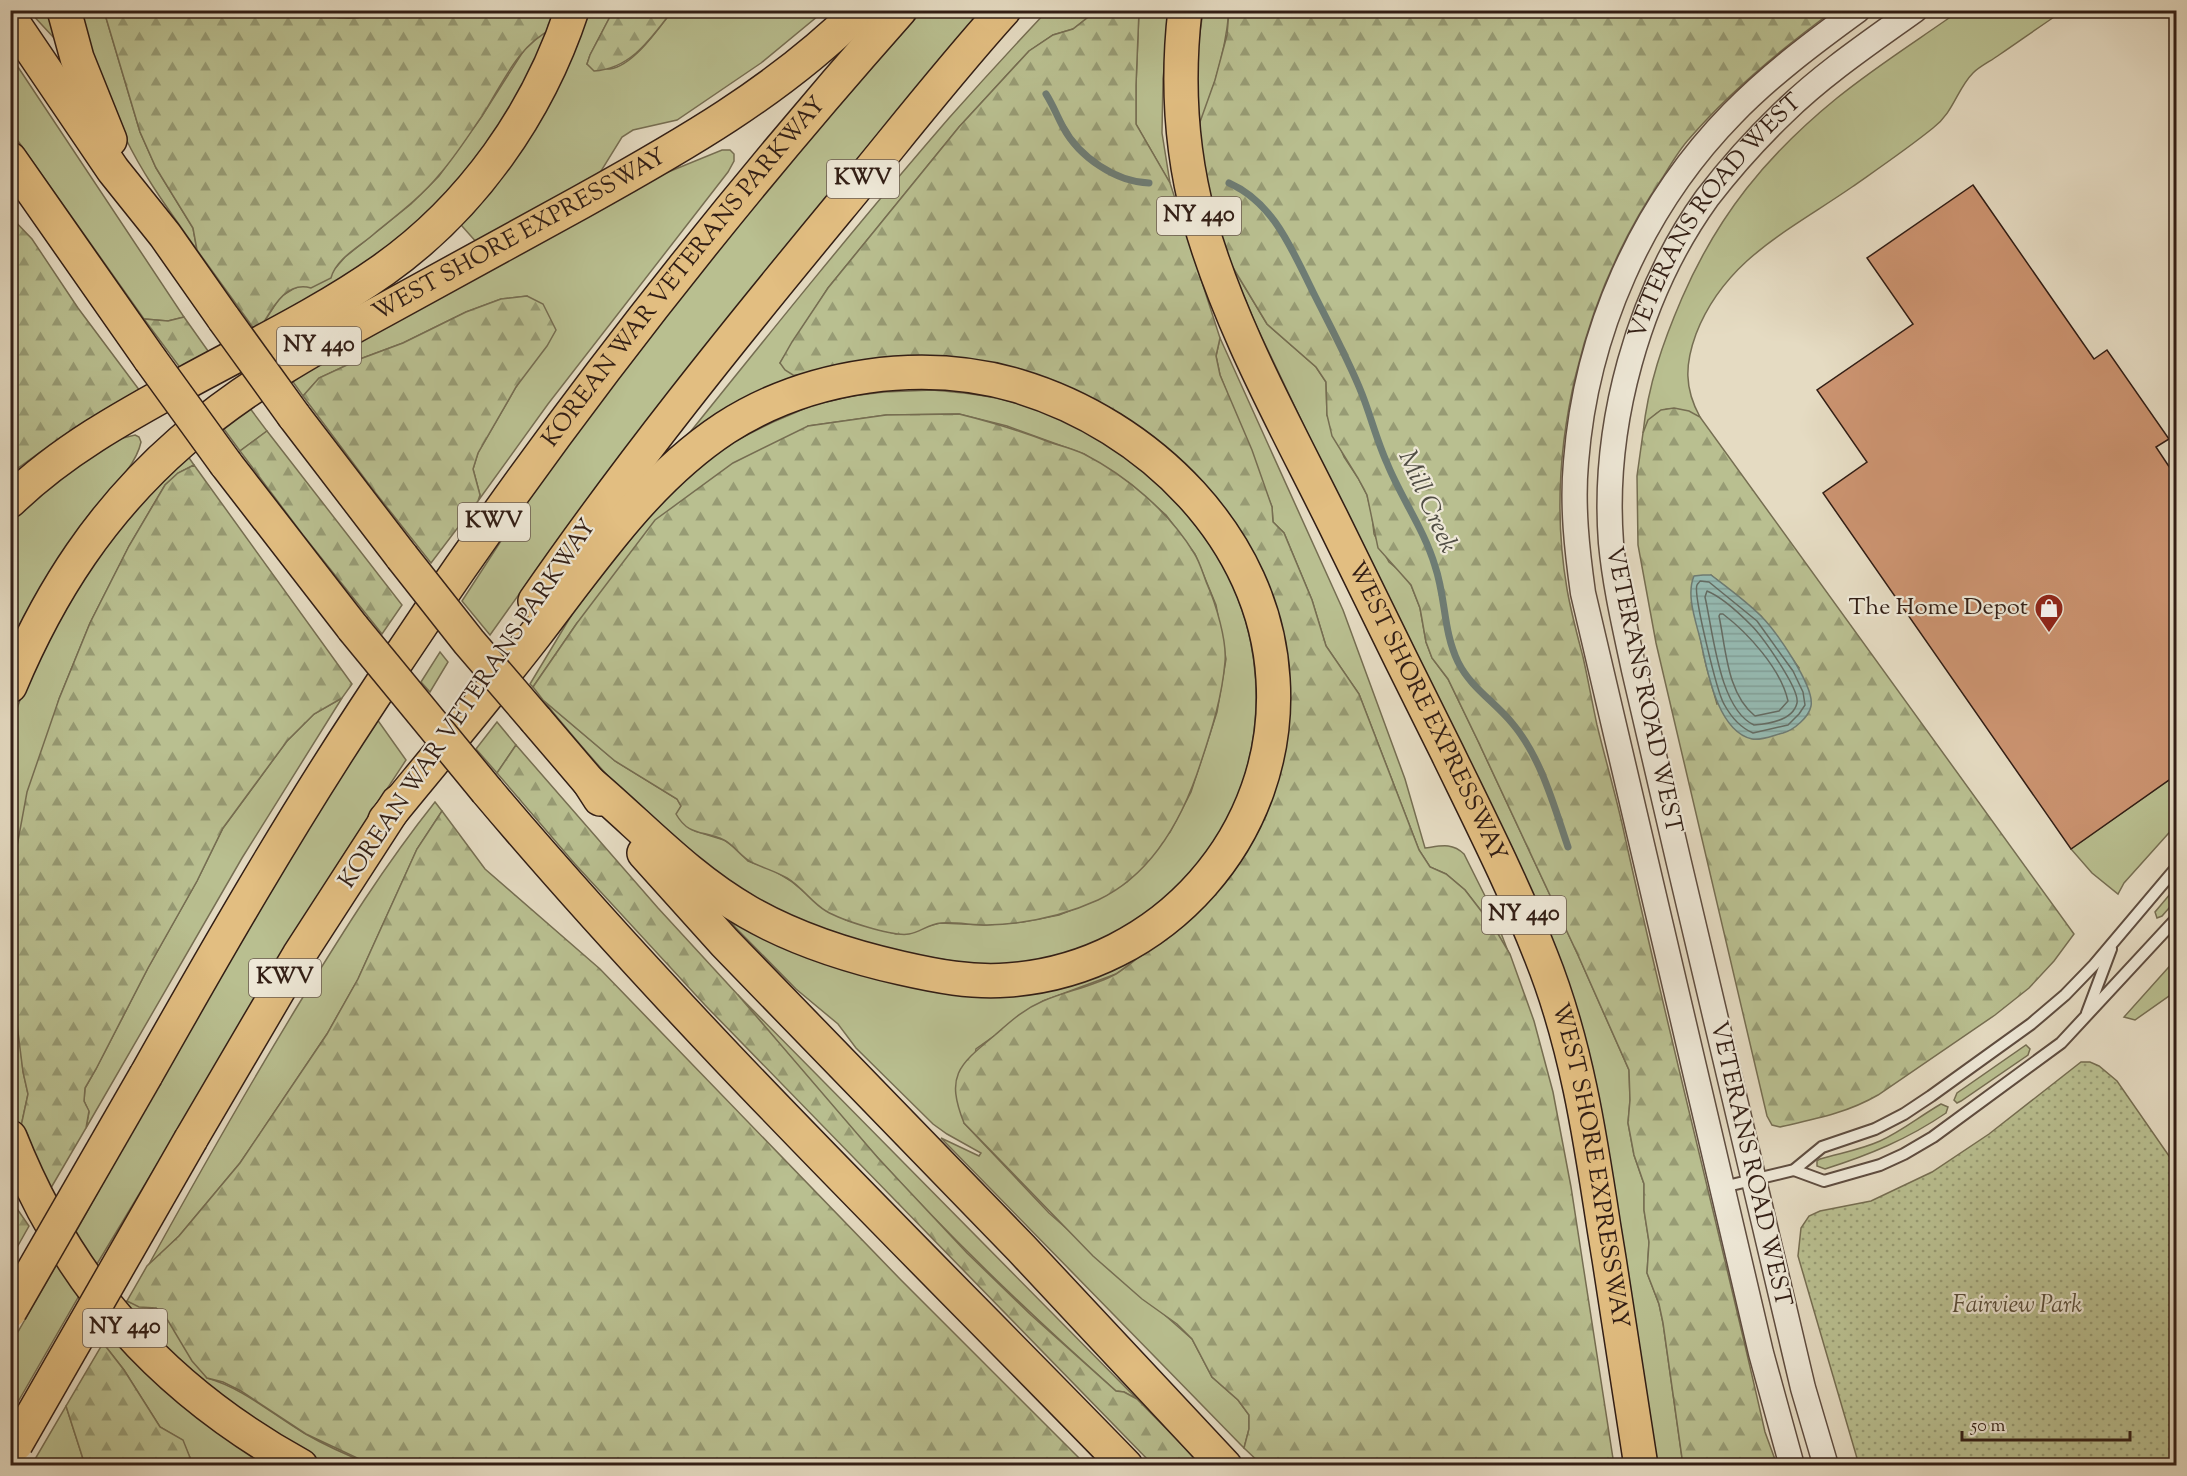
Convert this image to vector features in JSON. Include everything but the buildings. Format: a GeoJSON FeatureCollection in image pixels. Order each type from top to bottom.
{"type":"FeatureCollection","features":[{"type":"Feature","properties":{"kind":"highway"},"geometry":{"type":"LineString","coordinates":[[64,10],[77,58],[104,127],[165,235]]}},
{"type":"Feature","properties":{"kind":"highway"},"geometry":{"type":"LineString","coordinates":[[10,501],[98,433],[340,298],[385,269],[432,230],[484,172],[521,121],[551,65],[572,10]]}},
{"type":"Feature","properties":{"kind":"highway","name":"WEST SHORE EXPRESSWAY"},"geometry":{"type":"LineString","coordinates":[[10,686],[49,602],[67,573],[110,515],[132,490],[190,434],[239,397],[311,351],[699,135],[775,82],[823,44],[860,10]]}},
{"type":"Feature","properties":{"kind":"highway","name":"KOREAN WAR VETERANS PARKWAY"},"geometry":{"type":"LineString","coordinates":[[10,1311],[320,780],[450,583],[572,413],[651,308],[770,161],[900,10]]}},
{"type":"Feature","properties":{"kind":"highway","name":"KOREAN WAR VETERANS PARKWAY"},"geometry":{"type":"LineString","coordinates":[[13,1448],[299,955],[385,820],[549,581],[723,349],[1004,10]]}},
{"type":"Feature","properties":{"kind":"highway","name":"WEST SHORE EXPRESSWAY"},"geometry":{"type":"LineString","coordinates":[[1185,10],[1180,56],[1184,137],[1198,214],[1209,253],[1240,330],[1277,408],[1493,846],[1543,960],[1556,1001],[1587,1119],[1641,1466]]}},
{"type":"Feature","properties":{"kind":"highway"},"geometry":{"type":"LineString","coordinates":[[10,18],[113,170],[165,235],[294,416],[469,642],[536,720],[589,782],[671,855],[717,892],[750,913],[815,943],[885,964],[948,977],[976,980],[1006,980],[1056,972],[1091,961],[1142,936],[1189,899],[1207,880],[1223,859],[1251,807],[1260,783],[1272,731],[1273,678],[1265,629],[1248,578],[1219,529],[1202,506],[1185,487],[1142,449],[1094,417],[1034,391],[970,376],[900,373],[840,382],[785,399],[732,423],[673,469],[618,529],[514,662],[385,820]]}},
{"type":"Feature","properties":{"kind":"highway"},"geometry":{"type":"LineString","coordinates":[[10,159],[226,464],[353,628],[558,873],[705,1034],[1126,1466]]}},
{"type":"Feature","properties":{"kind":"highway"},"geometry":{"type":"LineString","coordinates":[[589,782],[612,818],[684,900],[1021,1248],[1225,1466]]}},
{"type":"Feature","properties":{"kind":"highway","name":"NY 440"},"geometry":{"type":"LineString","coordinates":[[10,1137],[37,1199],[56,1234],[100,1298],[121,1324],[195,1395],[254,1438],[301,1466]]}},
{"type":"Feature","properties":{"kind":"street","name":"VETERANS ROAD WEST"},"geometry":{"type":"LineString","coordinates":[[1826,1466],[1803,1388],[1651,746],[1618,594],[1611,534],[1611,463],[1624,384],[1649,308],[1685,234],[1706,200],[1758,138],[1812,87],[1915,10]]}},
{"type":"Feature","properties":{"kind":"street","name":"VETERANS ROAD WEST"},"geometry":{"type":"LineString","coordinates":[[1792,1466],[1761,1353],[1583,593],[1577,547],[1576,463],[1583,410],[1600,336],[1627,267],[1652,218],[1687,166],[1731,114],[1797,55],[1852,15]]}},
{"type":"Feature","properties":{"kind":"street"},"geometry":{"type":"LineString","coordinates":[[1852,15],[1864,47]]}},
{"type":"Feature","properties":{"kind":"lane"},"geometry":{"type":"LineString","coordinates":[[1723,1187],[1794,1170],[1822,1147],[1875,1129],[1904,1114],[1966,1071],[2066,995],[2176,868]]}},
{"type":"Feature","properties":{"kind":"lane"},"geometry":{"type":"LineString","coordinates":[[1794,1170],[1824,1181],[1854,1173],[1904,1154],[1933,1137],[2061,1043],[2085,1020],[2176,920]]}},
{"type":"Feature","properties":{"kind":"lane"},"geometry":{"type":"LineString","coordinates":[[2085,1020],[2115,940]]}},
{"type":"Feature","properties":{"kind":"green space"},"geometry":{"type":"Polygon","coordinates":[[[311,10],[340,18],[358,18],[386,10],[561,11],[552,29],[529,45],[511,67],[482,116],[432,183],[409,206],[343,258],[331,278],[311,288],[293,289],[278,300],[257,333],[197,250],[193,228],[156,168],[140,132],[104,11],[311,10]]]}},
{"type":"Feature","properties":{"kind":"green space"},"geometry":{"type":"Polygon","coordinates":[[[29,11],[51,11],[55,39],[29,11]]]}},
{"type":"Feature","properties":{"kind":"green space"},"geometry":{"type":"Polygon","coordinates":[[[78,11],[104,11],[140,132],[156,168],[193,228],[197,250],[149,181],[132,152],[105,90],[78,11]]]}},
{"type":"Feature","properties":{"kind":"green space"},"geometry":{"type":"Polygon","coordinates":[[[581,11],[613,11],[587,64],[610,69],[628,61],[636,54],[672,11],[824,11],[761,63],[677,120],[633,130],[622,137],[598,176],[478,244],[458,219],[581,11]]]}},
{"type":"Feature","properties":{"kind":"green space"},"geometry":{"type":"Polygon","coordinates":[[[613,11],[672,11],[648,41],[629,58],[619,65],[594,71],[587,64],[613,11]]]}},
{"type":"Feature","properties":{"kind":"green space"},"geometry":{"type":"Polygon","coordinates":[[[922,11],[991,11],[559,538],[490,635],[462,601],[514,521],[584,421],[631,359],[791,160],[922,11]]]}},
{"type":"Feature","properties":{"kind":"green space"},"geometry":{"type":"Polygon","coordinates":[[[1047,11],[1096,11],[1073,29],[1053,35],[1029,51],[959,127],[828,288],[780,363],[808,376],[687,436],[915,157],[1047,11]]]}},
{"type":"Feature","properties":{"kind":"green space"},"geometry":{"type":"Polygon","coordinates":[[[1096,11],[1139,11],[1136,124],[1170,183],[1220,338],[1216,356],[1220,375],[1252,450],[1272,507],[1273,522],[1284,533],[1312,600],[1326,646],[1359,694],[1419,850],[1430,867],[1446,874],[1465,890],[1495,929],[1510,954],[1534,1021],[1553,1092],[1571,1187],[1614,1465],[1262,1465],[1244,1448],[1249,1429],[1249,1415],[1238,1400],[1212,1377],[1192,1339],[1177,1324],[1142,1299],[1093,1256],[964,1123],[958,1107],[956,1082],[964,1063],[1007,1025],[1043,1001],[1108,978],[1122,970],[1162,936],[1270,784],[1257,576],[1080,398],[793,375],[780,363],[828,288],[959,127],[1029,51],[1053,35],[1073,29],[1096,11]]]}},
{"type":"Feature","properties":{"kind":"green space"},"geometry":{"type":"Polygon","coordinates":[[[1139,11],[1170,11],[1163,79],[1162,133],[1170,183],[1136,124],[1139,11]]]}},
{"type":"Feature","properties":{"kind":"green space"},"geometry":{"type":"Polygon","coordinates":[[[1203,11],[1229,11],[1222,55],[1198,140],[1197,54],[1203,11]]]}},
{"type":"Feature","properties":{"kind":"green space"},"geometry":{"type":"Polygon","coordinates":[[[1229,11],[1833,11],[1757,71],[1705,121],[1678,152],[1635,222],[1611,271],[1591,321],[1576,374],[1566,428],[1561,482],[1561,536],[1570,606],[1765,1432],[1777,1465],[1683,1465],[1663,1323],[1659,1304],[1647,1273],[1649,1242],[1644,1210],[1644,1184],[1634,1155],[1628,1123],[1629,1070],[1478,741],[1448,679],[1432,658],[1426,642],[1420,608],[1411,585],[1378,548],[1367,495],[1332,436],[1327,415],[1326,382],[1316,367],[1267,324],[1229,261],[1212,213],[1198,140],[1200,122],[1215,80],[1227,35],[1229,11]]]}},
{"type":"Feature","properties":{"kind":"green space"},"geometry":{"type":"Polygon","coordinates":[[[1959,11],[2063,11],[1976,70],[1963,86],[1946,115],[1933,128],[1762,248],[1742,266],[1724,285],[1708,308],[1692,345],[1688,366],[1689,386],[1700,417],[1682,410],[1666,409],[1654,416],[1643,433],[1657,364],[1669,331],[1696,268],[1728,213],[1767,164],[1837,98],[1881,64],[1959,11]]]}},
{"type":"Feature","properties":{"kind":"green space"},"geometry":{"type":"Polygon","coordinates":[[[552,29],[542,56],[476,164],[408,237],[257,333],[280,297],[333,271],[345,257],[411,204],[439,176],[482,116],[524,50],[540,35],[552,29]]]}},
{"type":"Feature","properties":{"kind":"green space"},"geometry":{"type":"Polygon","coordinates":[[[10,55],[184,317],[168,321],[144,319],[11,131],[10,55]]]}},
{"type":"Feature","properties":{"kind":"green space"},"geometry":{"type":"Polygon","coordinates":[[[722,150],[730,150],[734,154],[734,161],[728,172],[548,404],[478,501],[480,495],[473,469],[478,453],[529,367],[527,296],[501,299],[466,312],[403,343],[360,359],[319,378],[303,396],[291,379],[656,177],[722,150]]]}},
{"type":"Feature","properties":{"kind":"green space"},"geometry":{"type":"Polygon","coordinates":[[[10,216],[32,239],[78,308],[143,395],[42,451],[11,473],[10,216]]]}},
{"type":"Feature","properties":{"kind":"green space"},"geometry":{"type":"Polygon","coordinates":[[[1229,261],[1267,324],[1316,367],[1326,382],[1327,415],[1344,457],[1367,495],[1374,534],[1389,562],[1411,585],[1420,608],[1426,642],[1432,658],[1448,679],[1478,741],[1629,1070],[1628,1123],[1634,1155],[1644,1184],[1644,1210],[1649,1242],[1647,1273],[1659,1304],[1663,1323],[1683,1465],[1653,1465],[1604,1141],[1412,653],[1256,325],[1229,261]]]}},
{"type":"Feature","properties":{"kind":"green space"},"geometry":{"type":"Polygon","coordinates":[[[527,296],[543,304],[556,330],[547,346],[516,387],[478,453],[473,469],[480,495],[478,501],[431,563],[303,396],[319,378],[360,359],[403,343],[466,312],[501,299],[527,296]]]}},
{"type":"Feature","properties":{"kind":"green space"},"geometry":{"type":"Polygon","coordinates":[[[184,317],[213,358],[184,373],[144,319],[168,321],[184,317]]]}},
{"type":"Feature","properties":{"kind":"green space"},"geometry":{"type":"Polygon","coordinates":[[[1220,338],[1343,610],[1405,779],[1425,848],[1450,846],[1464,854],[1493,912],[1509,954],[1495,929],[1465,890],[1446,874],[1430,867],[1419,850],[1359,694],[1326,646],[1312,600],[1284,533],[1273,522],[1272,507],[1220,375],[1216,356],[1220,338]]]}},
{"type":"Feature","properties":{"kind":"green space"},"geometry":{"type":"Polygon","coordinates":[[[933,390],[998,398],[1045,413],[1094,437],[1139,467],[1179,505],[1222,562],[1246,622],[1254,665],[1256,708],[1251,750],[1240,790],[1222,828],[1199,863],[1169,894],[1121,929],[1079,949],[1034,962],[1010,965],[983,964],[900,952],[854,940],[810,924],[747,894],[658,831],[592,759],[543,700],[615,761],[677,799],[695,831],[724,840],[748,861],[773,870],[846,920],[896,934],[940,923],[985,925],[1023,922],[1059,915],[1099,899],[1127,882],[1170,832],[1191,792],[1217,712],[1226,659],[1216,605],[1195,554],[1166,515],[1129,483],[1084,454],[1007,426],[959,414],[886,415],[808,426],[577,623],[533,687],[530,684],[574,611],[649,516],[697,465],[735,441],[813,405],[852,396],[884,392],[933,390]]]}},
{"type":"Feature","properties":{"kind":"green space"},"geometry":{"type":"Polygon","coordinates":[[[246,403],[267,431],[240,451],[221,425],[246,403]]]}},
{"type":"Feature","properties":{"kind":"green space"},"geometry":{"type":"Polygon","coordinates":[[[1674,408],[1689,411],[1700,417],[2074,934],[2054,961],[2029,988],[1995,1015],[1878,1095],[1843,1111],[1780,1127],[1772,1125],[1767,1116],[1656,643],[1638,545],[1637,476],[1643,433],[1648,420],[1661,410],[1674,408]],[[1711,575],[1692,599],[1717,704],[1799,668],[1761,616],[1711,575]]]}},
{"type":"Feature","properties":{"kind":"green space"},"geometry":{"type":"Polygon","coordinates":[[[959,414],[1080,452],[1116,473],[1160,509],[1194,553],[1214,602],[1225,653],[1222,688],[1213,725],[1185,804],[1150,860],[1117,889],[1085,906],[1030,921],[987,925],[941,923],[909,934],[891,933],[833,915],[821,908],[792,882],[747,860],[724,840],[697,832],[686,826],[676,814],[681,806],[677,799],[615,761],[543,700],[533,687],[577,623],[655,520],[733,463],[808,426],[886,415],[959,414]]]}},
{"type":"Feature","properties":{"kind":"green space"},"geometry":{"type":"Polygon","coordinates":[[[267,431],[402,605],[382,634],[240,451],[267,431]]]}},
{"type":"Feature","properties":{"kind":"green space"},"geometry":{"type":"Polygon","coordinates":[[[135,435],[141,442],[132,464],[82,524],[62,554],[35,599],[11,647],[11,517],[111,441],[135,435]]]}},
{"type":"Feature","properties":{"kind":"green space"},"geometry":{"type":"Polygon","coordinates":[[[185,452],[194,465],[178,473],[165,485],[129,546],[90,623],[59,699],[15,857],[11,899],[11,726],[31,668],[94,557],[185,452]]]}},
{"type":"Feature","properties":{"kind":"green space"},"geometry":{"type":"Polygon","coordinates":[[[194,465],[352,684],[342,698],[314,714],[287,741],[223,828],[197,881],[85,1088],[84,1101],[89,1111],[86,1128],[48,1193],[20,1131],[28,1094],[14,1000],[10,899],[27,792],[59,699],[90,623],[129,546],[165,485],[178,473],[194,465]]]}},
{"type":"Feature","properties":{"kind":"green space"},"geometry":{"type":"Polygon","coordinates":[[[440,652],[448,662],[430,692],[421,682],[440,652]]]}},
{"type":"Feature","properties":{"kind":"green space"},"geometry":{"type":"Polygon","coordinates":[[[342,698],[242,858],[86,1128],[89,1112],[84,1101],[85,1088],[197,881],[223,828],[287,741],[314,714],[342,698]]]}},
{"type":"Feature","properties":{"kind":"green space"},"geometry":{"type":"Polygon","coordinates":[[[374,715],[406,760],[341,859],[94,1269],[73,1237],[191,1026],[374,715]]]}},
{"type":"Feature","properties":{"kind":"green space"},"geometry":{"type":"Polygon","coordinates":[[[497,722],[516,745],[497,773],[476,749],[497,722]]]}},
{"type":"Feature","properties":{"kind":"green space"},"geometry":{"type":"Polygon","coordinates":[[[516,745],[658,908],[738,995],[878,1158],[967,1253],[1031,1315],[1116,1391],[1124,1392],[1137,1399],[1202,1465],[1153,1465],[705,1005],[575,864],[497,773],[516,745]]]}},
{"type":"Feature","properties":{"kind":"green space"},"geometry":{"type":"Polygon","coordinates":[[[2176,775],[2176,825],[2124,883],[2118,894],[2092,873],[2071,849],[2176,775]]]}},
{"type":"Feature","properties":{"kind":"green space"},"geometry":{"type":"Polygon","coordinates":[[[435,802],[442,811],[417,849],[358,979],[327,1034],[240,1163],[179,1236],[148,1266],[242,1100],[316,976],[381,875],[435,802]]]}},
{"type":"Feature","properties":{"kind":"green space"},"geometry":{"type":"Polygon","coordinates":[[[442,811],[485,869],[600,969],[900,1279],[1086,1465],[372,1465],[306,1434],[241,1391],[223,1382],[207,1378],[192,1361],[164,1314],[156,1308],[139,1307],[127,1301],[147,1266],[179,1236],[240,1163],[327,1034],[358,979],[417,849],[442,811]]]}},
{"type":"Feature","properties":{"kind":"green space"},"geometry":{"type":"Polygon","coordinates":[[[2176,887],[2176,900],[2162,916],[2157,918],[2155,912],[2176,887]]]}},
{"type":"Feature","properties":{"kind":"green space"},"geometry":{"type":"Polygon","coordinates":[[[728,918],[937,986],[1162,936],[1116,974],[1043,1001],[976,1049],[964,1123],[1049,1213],[1192,1339],[1212,1377],[1238,1400],[1249,1415],[1249,1429],[1244,1448],[941,1138],[979,1156],[981,1153],[933,1124],[856,1048],[838,1024],[796,989],[728,918]]]}},
{"type":"Feature","properties":{"kind":"green space"},"geometry":{"type":"Polygon","coordinates":[[[10,946],[23,1071],[28,1094],[20,1131],[10,1101],[10,946]]]}},
{"type":"Feature","properties":{"kind":"green space"},"geometry":{"type":"Polygon","coordinates":[[[2176,959],[2176,991],[2135,1020],[2124,1017],[2176,959]]]}},
{"type":"Feature","properties":{"kind":"green space"},"geometry":{"type":"Polygon","coordinates":[[[738,995],[1137,1399],[1124,1392],[1116,1391],[964,1249],[860,1138],[738,995]]]}},
{"type":"Feature","properties":{"kind":"green space"},"geometry":{"type":"Polygon","coordinates":[[[2026,1045],[2030,1049],[2028,1055],[1961,1101],[1957,1103],[1954,1100],[1957,1093],[2026,1045]]]}},
{"type":"Feature","properties":{"kind":"green space","name":"Fairview Park"},"geometry":{"type":"Polygon","coordinates":[[[2081,1062],[2090,1062],[2099,1066],[2117,1081],[2176,1166],[2176,1465],[1859,1465],[1798,1256],[1801,1228],[1809,1216],[1820,1211],[1871,1201],[1932,1172],[1989,1134],[2081,1062]]]}},
{"type":"Feature","properties":{"kind":"green space"},"geometry":{"type":"Polygon","coordinates":[[[1941,1104],[1948,1107],[1946,1113],[1903,1138],[1873,1152],[1825,1169],[1817,1166],[1817,1161],[1820,1159],[1865,1147],[1888,1137],[1941,1104]]]}},
{"type":"Feature","properties":{"kind":"green space"},"geometry":{"type":"Polygon","coordinates":[[[11,1200],[29,1226],[11,1258],[11,1200]]]}},
{"type":"Feature","properties":{"kind":"green space"},"geometry":{"type":"Polygon","coordinates":[[[57,1264],[80,1294],[11,1414],[11,1344],[57,1264]]]}},
{"type":"Feature","properties":{"kind":"green space"},"geometry":{"type":"Polygon","coordinates":[[[127,1301],[164,1314],[207,1378],[233,1388],[321,1442],[372,1465],[326,1465],[292,1447],[210,1391],[124,1307],[127,1301]]]}},
{"type":"Feature","properties":{"kind":"green space"},"geometry":{"type":"Polygon","coordinates":[[[109,1332],[180,1403],[222,1436],[269,1465],[196,1465],[191,1460],[182,1440],[160,1427],[124,1370],[103,1343],[109,1332]]]}},
{"type":"Feature","properties":{"kind":"green space"},"geometry":{"type":"Polygon","coordinates":[[[103,1343],[124,1370],[160,1427],[183,1440],[191,1460],[196,1465],[85,1465],[66,1406],[103,1343]]]}},
{"type":"Feature","properties":{"kind":"green space"},"geometry":{"type":"Polygon","coordinates":[[[66,1406],[85,1465],[31,1466],[66,1406]]]}},
{"type":"Feature","properties":{"kind":"water"},"geometry":{"type":"Polygon","coordinates":[[[1711,575],[1761,616],[1784,645],[1801,672],[1811,697],[1811,706],[1804,719],[1792,729],[1768,738],[1752,739],[1731,726],[1723,714],[1712,687],[1692,602],[1694,576],[1711,575]]]}},
{"type":"Feature","properties":{"kind":"waterway","name":"Mill Creek"},"geometry":{"type":"LineString","coordinates":[[1046,94],[1070,138],[1089,158],[1112,173],[1136,182],[1149,183]]}},
{"type":"Feature","properties":{"kind":"waterway","name":"Mill Creek"},"geometry":{"type":"LineString","coordinates":[[1229,183],[1245,192],[1270,215],[1289,244],[1351,368],[1387,463],[1430,552],[1439,578],[1450,638],[1458,662],[1476,687],[1512,723],[1531,751],[1546,782],[1568,847]]}},
{"type":"Feature","properties":{"kind":"place","name":"The Home Depot"},"geometry":{"type":"Point","coordinates":[2049,634]}}]}
